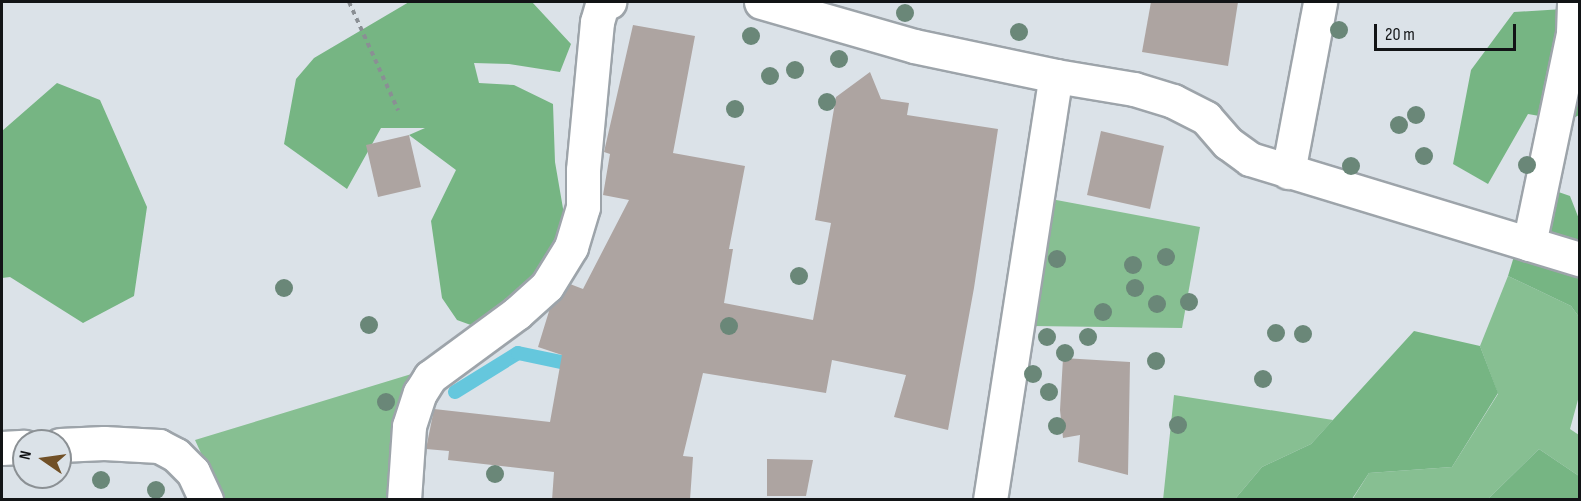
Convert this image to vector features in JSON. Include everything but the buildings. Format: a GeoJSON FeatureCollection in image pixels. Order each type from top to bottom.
{"type":"FeatureCollection","features":[{"type":"Feature","properties":{"kind":"street"},"geometry":{"type":"LineString","coordinates":[[404,500],[409,426],[420,393],[430,377],[517,313],[540,293],[547,286],[571,247],[583,207],[597,22],[602,5],[609,2]]}},
{"type":"Feature","properties":{"kind":"street"},"geometry":{"type":"LineString","coordinates":[[761,2],[914,46],[1056,76],[1134,89],[1173,101],[1206,118],[1228,143],[1250,159],[1580,259]]}},
{"type":"Feature","properties":{"kind":"street"},"geometry":{"type":"LineString","coordinates":[[1288,172],[1320,2]]}},
{"type":"Feature","properties":{"kind":"street"},"geometry":{"type":"LineString","coordinates":[[1529,244],[1573,33],[1574,2]]}},
{"type":"Feature","properties":{"kind":"street"},"geometry":{"type":"LineString","coordinates":[[990,500],[1056,76]]}},
{"type":"Feature","properties":{"kind":"street"},"geometry":{"type":"LineString","coordinates":[[72,444],[104,442],[159,446],[176,455],[193,472],[206,500]]}},
{"type":"Feature","properties":{"kind":"path"},"geometry":{"type":"LineString","coordinates":[[349,2],[398,110]]}},
{"type":"Feature","properties":{"kind":"green space"},"geometry":{"type":"Polygon","coordinates":[[[409,2],[532,2],[571,44],[560,72],[509,64],[474,63],[479,83],[514,85],[553,104],[555,162],[565,220],[553,267],[479,328],[457,320],[442,298],[431,221],[456,170],[409,135],[425,128],[381,128],[347,189],[284,144],[296,79],[314,58],[409,2]]]}},
{"type":"Feature","properties":{"kind":"green space"},"geometry":{"type":"Polygon","coordinates":[[[1579,8],[1579,115],[1568,121],[1528,114],[1488,184],[1453,164],[1471,70],[1514,12],[1579,8]]]}},
{"type":"Feature","properties":{"kind":"green space"},"geometry":{"type":"Polygon","coordinates":[[[57,83],[100,100],[147,207],[134,296],[83,323],[10,277],[2,278],[2,131],[57,83]]]}},
{"type":"Feature","properties":{"kind":"green space"},"geometry":{"type":"Polygon","coordinates":[[[1547,188],[1570,196],[1579,219],[1579,317],[1571,306],[1508,276],[1529,207],[1547,188]]]}},
{"type":"Feature","properties":{"kind":"green space"},"geometry":{"type":"Polygon","coordinates":[[[1051,199],[1200,227],[1182,328],[1032,326],[1051,199]]]}},
{"type":"Feature","properties":{"kind":"green space"},"geometry":{"type":"Polygon","coordinates":[[[1508,276],[1571,306],[1579,317],[1579,396],[1570,429],[1579,435],[1579,476],[1539,449],[1488,499],[1352,500],[1369,473],[1452,467],[1498,394],[1480,346],[1508,276]]]}},
{"type":"Feature","properties":{"kind":"green space"},"geometry":{"type":"Polygon","coordinates":[[[1414,331],[1480,346],[1498,393],[1452,467],[1369,473],[1352,499],[1235,499],[1262,467],[1311,444],[1414,331]]]}},
{"type":"Feature","properties":{"kind":"green space"},"geometry":{"type":"Polygon","coordinates":[[[441,365],[428,383],[409,499],[222,499],[195,440],[441,365]]]}},
{"type":"Feature","properties":{"kind":"green space"},"geometry":{"type":"Polygon","coordinates":[[[1174,395],[1333,420],[1311,444],[1262,467],[1235,499],[1163,500],[1174,395]]]}},
{"type":"Feature","properties":{"kind":"green space"},"geometry":{"type":"Polygon","coordinates":[[[1539,449],[1579,476],[1579,499],[1488,499],[1539,449]]]}},
{"type":"Feature","properties":{"kind":"waterway"},"geometry":{"type":"LineString","coordinates":[[455,392],[518,353],[575,365]]}}]}
